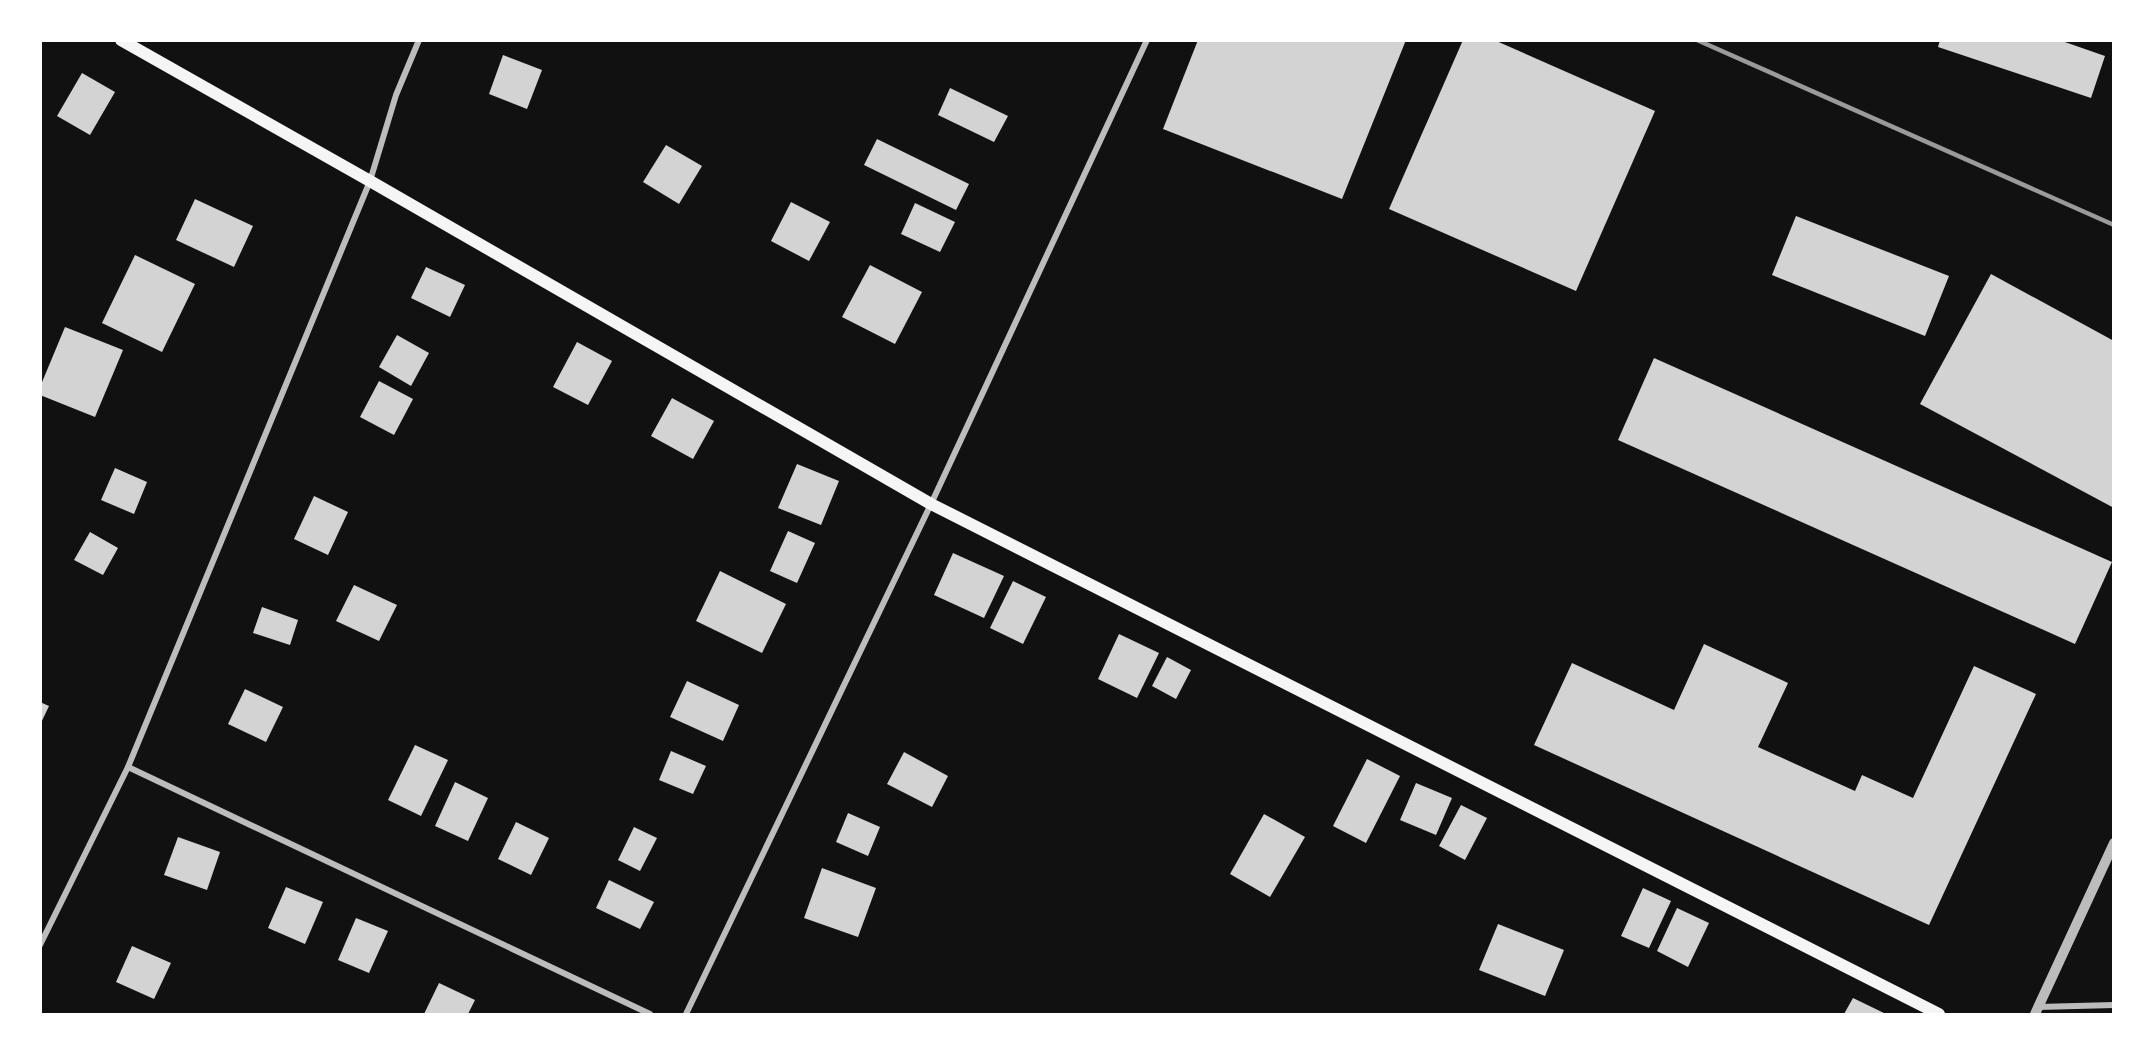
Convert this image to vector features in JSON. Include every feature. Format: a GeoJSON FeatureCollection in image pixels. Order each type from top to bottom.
{"type":"FeatureCollection","features":[{"type":"Feature","properties":{"kind":"main road"},"geometry":{"type":"LineString","coordinates":[[121,40],[931,504],[1939,1014]]}},
{"type":"Feature","properties":{"kind":"street"},"geometry":{"type":"LineString","coordinates":[[40,945],[128,767],[370,181],[396,95],[419,40]]}},
{"type":"Feature","properties":{"kind":"street"},"geometry":{"type":"LineString","coordinates":[[686,1014],[931,504],[1147,40]]}},
{"type":"Feature","properties":{"kind":"street"},"geometry":{"type":"LineString","coordinates":[[128,767],[651,1014]]}},
{"type":"Feature","properties":{"kind":"street"},"geometry":{"type":"LineString","coordinates":[[2114,843],[2037,1011],[2114,1005]]}},
{"type":"Feature","properties":{"kind":"building"},"geometry":{"type":"Polygon","coordinates":[[[1198,40],[1406,40],[1342,199],[1163,129],[1198,40]]]}},
{"type":"Feature","properties":{"kind":"building"},"geometry":{"type":"Polygon","coordinates":[[[1463,40],[1494,40],[1655,111],[1576,291],[1389,209],[1463,40]]]}},
{"type":"Feature","properties":{"kind":"building"},"geometry":{"type":"Polygon","coordinates":[[[1940,40],[2059,40],[2105,56],[2091,98],[1938,47],[1940,40]]]}},
{"type":"Feature","properties":{"kind":"building"},"geometry":{"type":"Polygon","coordinates":[[[503,55],[542,70],[527,109],[489,94],[503,55]]]}},
{"type":"Feature","properties":{"kind":"building"},"geometry":{"type":"Polygon","coordinates":[[[82,73],[115,92],[90,135],[57,116],[82,73]]]}},
{"type":"Feature","properties":{"kind":"building"},"geometry":{"type":"Polygon","coordinates":[[[950,88],[1008,116],[994,142],[938,115],[950,88]]]}},
{"type":"Feature","properties":{"kind":"building"},"geometry":{"type":"Polygon","coordinates":[[[877,139],[969,184],[956,210],[864,165],[877,139]]]}},
{"type":"Feature","properties":{"kind":"building"},"geometry":{"type":"Polygon","coordinates":[[[666,145],[702,166],[679,204],[643,182],[666,145]]]}},
{"type":"Feature","properties":{"kind":"building"},"geometry":{"type":"Polygon","coordinates":[[[195,199],[253,226],[234,267],[176,240],[195,199]]]}},
{"type":"Feature","properties":{"kind":"building"},"geometry":{"type":"Polygon","coordinates":[[[791,202],[830,222],[809,261],[771,241],[791,202]]]}},
{"type":"Feature","properties":{"kind":"building"},"geometry":{"type":"Polygon","coordinates":[[[915,203],[955,222],[940,252],[901,234],[915,203]]]}},
{"type":"Feature","properties":{"kind":"building"},"geometry":{"type":"Polygon","coordinates":[[[1796,216],[1949,276],[1925,336],[1772,275],[1796,216]]]}},
{"type":"Feature","properties":{"kind":"building"},"geometry":{"type":"Polygon","coordinates":[[[135,255],[195,284],[162,352],[102,323],[135,255]]]}},
{"type":"Feature","properties":{"kind":"building"},"geometry":{"type":"Polygon","coordinates":[[[870,265],[922,292],[895,344],[842,317],[870,265]]]}},
{"type":"Feature","properties":{"kind":"building"},"geometry":{"type":"Polygon","coordinates":[[[426,267],[465,285],[450,317],[411,298],[426,267]]]}},
{"type":"Feature","properties":{"kind":"building"},"geometry":{"type":"Polygon","coordinates":[[[1991,274],[2114,341],[2114,508],[1920,404],[1991,274]]]}},
{"type":"Feature","properties":{"kind":"building"},"geometry":{"type":"Polygon","coordinates":[[[65,327],[123,350],[95,417],[40,395],[40,387],[65,327]]]}},
{"type":"Feature","properties":{"kind":"building"},"geometry":{"type":"Polygon","coordinates":[[[397,335],[429,353],[411,386],[379,367],[397,335]]]}},
{"type":"Feature","properties":{"kind":"building"},"geometry":{"type":"Polygon","coordinates":[[[577,342],[612,361],[588,405],[553,387],[577,342]]]}},
{"type":"Feature","properties":{"kind":"building"},"geometry":{"type":"Polygon","coordinates":[[[1654,358],[2112,562],[2075,644],[1618,440],[1654,358]]]}},
{"type":"Feature","properties":{"kind":"building"},"geometry":{"type":"Polygon","coordinates":[[[379,381],[413,399],[394,435],[360,417],[379,381]]]}},
{"type":"Feature","properties":{"kind":"building"},"geometry":{"type":"Polygon","coordinates":[[[672,398],[714,421],[693,459],[651,436],[672,398]]]}},
{"type":"Feature","properties":{"kind":"building"},"geometry":{"type":"Polygon","coordinates":[[[797,464],[839,481],[821,525],[778,508],[797,464]]]}},
{"type":"Feature","properties":{"kind":"building"},"geometry":{"type":"Polygon","coordinates":[[[115,468],[147,482],[134,514],[101,500],[115,468]]]}},
{"type":"Feature","properties":{"kind":"building"},"geometry":{"type":"Polygon","coordinates":[[[314,496],[348,512],[328,555],[294,539],[314,496]]]}},
{"type":"Feature","properties":{"kind":"building"},"geometry":{"type":"Polygon","coordinates":[[[788,531],[815,543],[797,583],[770,571],[788,531]]]}},
{"type":"Feature","properties":{"kind":"building"},"geometry":{"type":"Polygon","coordinates":[[[90,532],[118,548],[103,575],[74,560],[90,532]]]}},
{"type":"Feature","properties":{"kind":"building"},"geometry":{"type":"Polygon","coordinates":[[[953,553],[1004,576],[984,618],[934,595],[953,553]]]}},
{"type":"Feature","properties":{"kind":"building"},"geometry":{"type":"Polygon","coordinates":[[[720,571],[786,604],[762,653],[696,621],[720,571]]]}},
{"type":"Feature","properties":{"kind":"building"},"geometry":{"type":"Polygon","coordinates":[[[1013,581],[1046,597],[1023,644],[990,628],[1013,581]]]}},
{"type":"Feature","properties":{"kind":"building"},"geometry":{"type":"Polygon","coordinates":[[[354,585],[397,605],[379,641],[336,621],[354,585]]]}},
{"type":"Feature","properties":{"kind":"building"},"geometry":{"type":"Polygon","coordinates":[[[262,607],[298,620],[290,645],[253,633],[262,607]]]}},
{"type":"Feature","properties":{"kind":"building"},"geometry":{"type":"Polygon","coordinates":[[[1119,634],[1159,653],[1137,698],[1098,679],[1119,634]]]}},
{"type":"Feature","properties":{"kind":"building"},"geometry":{"type":"Polygon","coordinates":[[[1704,644],[1788,683],[1758,747],[1855,791],[1862,775],[1913,798],[1974,666],[2036,694],[1929,925],[1534,745],[1572,663],[1674,710],[1704,644]]]}},
{"type":"Feature","properties":{"kind":"building"},"geometry":{"type":"Polygon","coordinates":[[[1167,657],[1191,670],[1176,699],[1152,686],[1167,657]]]}},
{"type":"Feature","properties":{"kind":"building"},"geometry":{"type":"Polygon","coordinates":[[[687,681],[739,705],[723,741],[670,717],[687,681]]]}},
{"type":"Feature","properties":{"kind":"building"},"geometry":{"type":"Polygon","coordinates":[[[245,689],[283,707],[266,742],[228,724],[245,689]]]}},
{"type":"Feature","properties":{"kind":"building"},"geometry":{"type":"Polygon","coordinates":[[[40,702],[49,706],[40,725],[40,702]]]}},
{"type":"Feature","properties":{"kind":"building"},"geometry":{"type":"Polygon","coordinates":[[[415,745],[448,760],[421,816],[388,800],[415,745]]]}},
{"type":"Feature","properties":{"kind":"building"},"geometry":{"type":"Polygon","coordinates":[[[671,751],[706,766],[693,794],[659,780],[671,751]]]}},
{"type":"Feature","properties":{"kind":"building"},"geometry":{"type":"Polygon","coordinates":[[[904,752],[948,776],[932,807],[887,784],[904,752]]]}},
{"type":"Feature","properties":{"kind":"building"},"geometry":{"type":"Polygon","coordinates":[[[1367,759],[1400,776],[1366,843],[1333,826],[1367,759]]]}},
{"type":"Feature","properties":{"kind":"building"},"geometry":{"type":"Polygon","coordinates":[[[455,782],[488,798],[468,841],[435,826],[455,782]]]}},
{"type":"Feature","properties":{"kind":"building"},"geometry":{"type":"Polygon","coordinates":[[[1416,783],[1452,798],[1436,835],[1400,820],[1416,783]]]}},
{"type":"Feature","properties":{"kind":"building"},"geometry":{"type":"Polygon","coordinates":[[[1461,805],[1487,818],[1465,860],[1439,846],[1461,805]]]}},
{"type":"Feature","properties":{"kind":"building"},"geometry":{"type":"Polygon","coordinates":[[[848,813],[880,827],[868,856],[836,842],[848,813]]]}},
{"type":"Feature","properties":{"kind":"building"},"geometry":{"type":"Polygon","coordinates":[[[1264,814],[1305,837],[1270,897],[1230,874],[1264,814]]]}},
{"type":"Feature","properties":{"kind":"building"},"geometry":{"type":"Polygon","coordinates":[[[516,822],[549,838],[531,875],[498,859],[516,822]]]}},
{"type":"Feature","properties":{"kind":"building"},"geometry":{"type":"Polygon","coordinates":[[[634,827],[657,838],[640,871],[618,860],[634,827]]]}},
{"type":"Feature","properties":{"kind":"building"},"geometry":{"type":"Polygon","coordinates":[[[178,837],[220,852],[207,890],[164,875],[178,837]]]}},
{"type":"Feature","properties":{"kind":"building"},"geometry":{"type":"Polygon","coordinates":[[[822,868],[876,888],[858,937],[804,918],[822,868]]]}},
{"type":"Feature","properties":{"kind":"building"},"geometry":{"type":"Polygon","coordinates":[[[609,880],[654,902],[640,929],[596,908],[609,880]]]}},
{"type":"Feature","properties":{"kind":"building"},"geometry":{"type":"Polygon","coordinates":[[[286,887],[323,902],[305,944],[268,928],[286,887]]]}},
{"type":"Feature","properties":{"kind":"building"},"geometry":{"type":"Polygon","coordinates":[[[1643,888],[1671,901],[1649,948],[1621,936],[1643,888]]]}},
{"type":"Feature","properties":{"kind":"building"},"geometry":{"type":"Polygon","coordinates":[[[1677,908],[1709,923],[1688,967],[1657,951],[1677,908]]]}},
{"type":"Feature","properties":{"kind":"building"},"geometry":{"type":"Polygon","coordinates":[[[356,918],[388,931],[369,973],[338,960],[356,918]]]}},
{"type":"Feature","properties":{"kind":"building"},"geometry":{"type":"Polygon","coordinates":[[[1498,924],[1564,950],[1545,996],[1479,970],[1498,924]]]}},
{"type":"Feature","properties":{"kind":"building"},"geometry":{"type":"Polygon","coordinates":[[[132,946],[171,963],[154,999],[116,982],[132,946]]]}},
{"type":"Feature","properties":{"kind":"building"},"geometry":{"type":"Polygon","coordinates":[[[439,983],[475,1000],[468,1014],[424,1014],[439,983]]]}},
{"type":"Feature","properties":{"kind":"building"},"geometry":{"type":"Polygon","coordinates":[[[1853,998],[1886,1014],[1844,1014],[1853,998]]]}},
{"type":"Feature","properties":{"kind":"railway"},"geometry":{"type":"LineString","coordinates":[[1697,40],[2114,225]]}}]}
